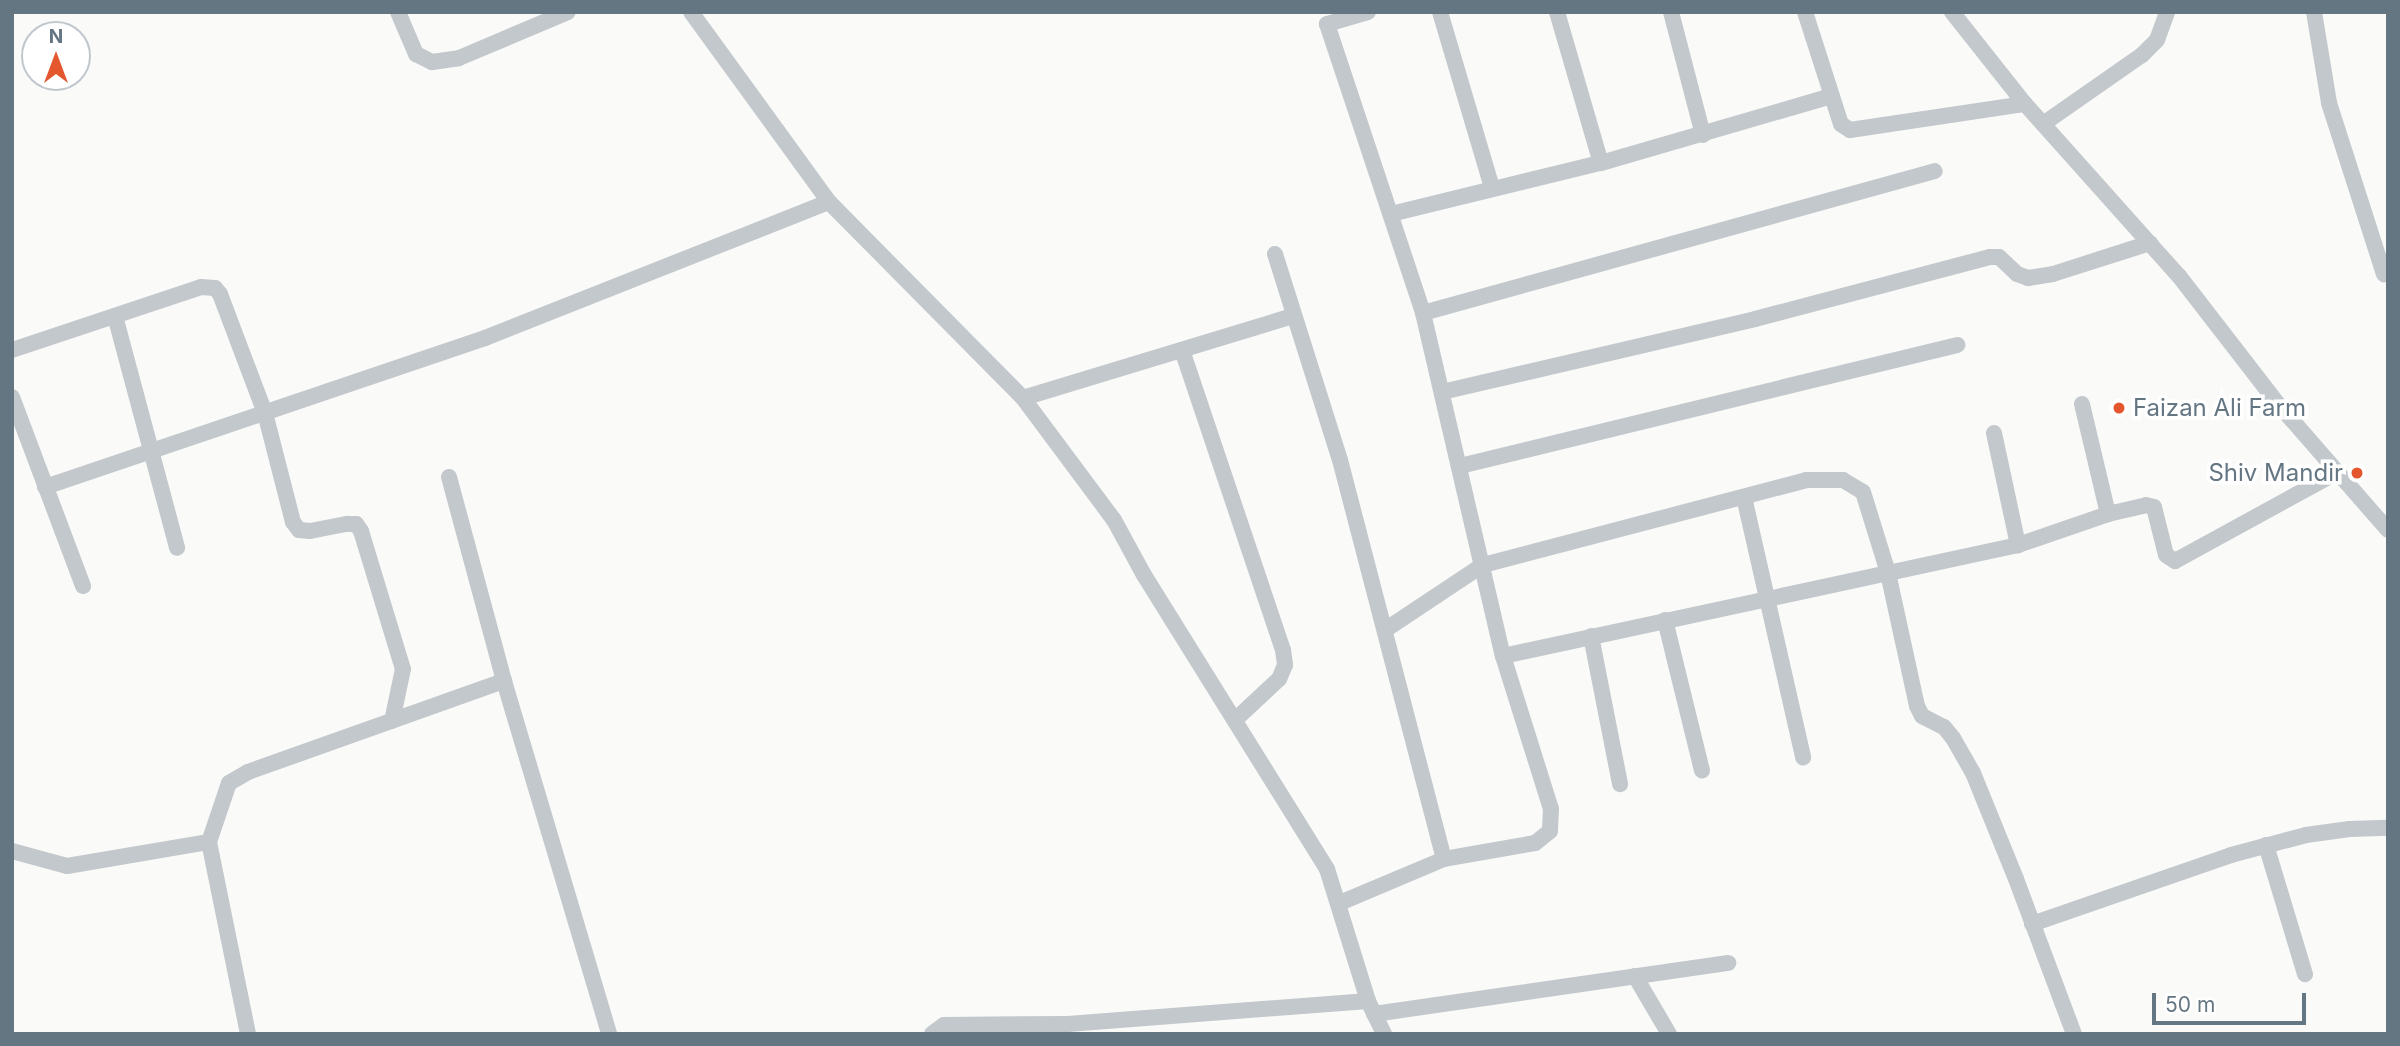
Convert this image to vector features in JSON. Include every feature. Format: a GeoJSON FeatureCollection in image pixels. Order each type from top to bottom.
{"type":"FeatureCollection","features":[{"type":"Feature","properties":{"kind":"street"},"geometry":{"type":"LineString","coordinates":[[398,12],[416,54],[432,62],[459,58],[568,12]]}},
{"type":"Feature","properties":{"kind":"street"},"geometry":{"type":"LineString","coordinates":[[691,12],[830,202],[1023,398],[1114,520],[1144,575],[1327,869],[1371,1007],[1384,1034]]}},
{"type":"Feature","properties":{"kind":"street"},"geometry":{"type":"LineString","coordinates":[[1340,903],[1444,859],[1535,843],[1550,831],[1551,809],[1503,656],[1423,313],[1327,24],[1368,12]]}},
{"type":"Feature","properties":{"kind":"street"},"geometry":{"type":"LineString","coordinates":[[1440,12],[1492,188]]}},
{"type":"Feature","properties":{"kind":"street"},"geometry":{"type":"LineString","coordinates":[[1557,12],[1601,163]]}},
{"type":"Feature","properties":{"kind":"street"},"geometry":{"type":"LineString","coordinates":[[1671,12],[1703,135]]}},
{"type":"Feature","properties":{"kind":"street"},"geometry":{"type":"LineString","coordinates":[[1805,12],[1841,124],[1860,131],[2025,104]]}},
{"type":"Feature","properties":{"kind":"street"},"geometry":{"type":"LineString","coordinates":[[1952,12],[2025,104],[2150,243],[2336,473],[2388,530]]}},
{"type":"Feature","properties":{"kind":"street"},"geometry":{"type":"LineString","coordinates":[[2043,124],[2142,55],[2157,40],[2167,12]]}},
{"type":"Feature","properties":{"kind":"street"},"geometry":{"type":"LineString","coordinates":[[2314,12],[2329,103],[2384,274]]}},
{"type":"Feature","properties":{"kind":"street"},"geometry":{"type":"LineString","coordinates":[[1391,214],[1601,163],[1830,96]]}},
{"type":"Feature","properties":{"kind":"street"},"geometry":{"type":"LineString","coordinates":[[1423,313],[1935,172]]}},
{"type":"Feature","properties":{"kind":"street"},"geometry":{"type":"LineString","coordinates":[[45,487],[485,338],[830,202]]}},
{"type":"Feature","properties":{"kind":"street"},"geometry":{"type":"LineString","coordinates":[[1442,391],[1755,319],[1990,257],[1999,257],[2017,274],[2028,278],[2053,274],[2150,243]]}},
{"type":"Feature","properties":{"kind":"street"},"geometry":{"type":"LineString","coordinates":[[1275,254],[1340,460],[1444,859]]}},
{"type":"Feature","properties":{"kind":"street"},"geometry":{"type":"LineString","coordinates":[[12,350],[201,287],[215,288],[220,294],[265,413],[293,522],[299,530],[310,531],[356,524],[362,531],[403,669],[392,721]]}},
{"type":"Feature","properties":{"kind":"street"},"geometry":{"type":"LineString","coordinates":[[115,316],[177,548]]}},
{"type":"Feature","properties":{"kind":"street"},"geometry":{"type":"LineString","coordinates":[[1023,398],[1293,316]]}},
{"type":"Feature","properties":{"kind":"street"},"geometry":{"type":"LineString","coordinates":[[1460,466],[1957,345]]}},
{"type":"Feature","properties":{"kind":"street"},"geometry":{"type":"LineString","coordinates":[[1182,350],[1283,650],[1285,666],[1279,679],[1235,720]]}},
{"type":"Feature","properties":{"kind":"street"},"geometry":{"type":"LineString","coordinates":[[12,397],[83,586]]}},
{"type":"Feature","properties":{"kind":"street"},"geometry":{"type":"LineString","coordinates":[[2082,404],[2108,514]]}},
{"type":"Feature","properties":{"kind":"street"},"geometry":{"type":"LineString","coordinates":[[1994,433],[2018,545]]}},
{"type":"Feature","properties":{"kind":"street"},"geometry":{"type":"LineString","coordinates":[[1503,656],[2018,545],[2108,514],[2146,505],[2154,507],[2166,555],[2175,561],[2336,473]]}},
{"type":"Feature","properties":{"kind":"street"},"geometry":{"type":"LineString","coordinates":[[449,477],[504,681],[609,1034]]}},
{"type":"Feature","properties":{"kind":"street"},"geometry":{"type":"LineString","coordinates":[[1385,630],[1483,565],[1806,480],[1843,480],[1863,492],[1888,573],[1917,706],[1922,716],[1944,727],[1973,773],[2074,1034]]}},
{"type":"Feature","properties":{"kind":"street"},"geometry":{"type":"LineString","coordinates":[[1744,497],[1803,757]]}},
{"type":"Feature","properties":{"kind":"street"},"geometry":{"type":"LineString","coordinates":[[1665,620],[1702,771]]}},
{"type":"Feature","properties":{"kind":"street"},"geometry":{"type":"LineString","coordinates":[[1591,636],[1620,784]]}},
{"type":"Feature","properties":{"kind":"street"},"geometry":{"type":"LineString","coordinates":[[248,1034],[209,842],[229,783],[248,772],[504,681]]}},
{"type":"Feature","properties":{"kind":"street"},"geometry":{"type":"LineString","coordinates":[[2032,924],[2266,845],[2317,834],[2388,828]]}},
{"type":"Feature","properties":{"kind":"street"},"geometry":{"type":"LineString","coordinates":[[12,851],[67,866],[209,842]]}},
{"type":"Feature","properties":{"kind":"street"},"geometry":{"type":"LineString","coordinates":[[2266,845],[2305,974]]}},
{"type":"Feature","properties":{"kind":"street"},"geometry":{"type":"LineString","coordinates":[[932,1034],[944,1025],[1069,1029],[1371,1007],[1728,963]]}},
{"type":"Feature","properties":{"kind":"street"},"geometry":{"type":"LineString","coordinates":[[1634,976],[1669,1034]]}},
{"type":"Feature","properties":{"kind":"place","name":"Faizan Ali Farm"},"geometry":{"type":"Point","coordinates":[2119,408]}},
{"type":"Feature","properties":{"kind":"place","name":"Shiv Mandir"},"geometry":{"type":"Point","coordinates":[2357,473]}}]}
